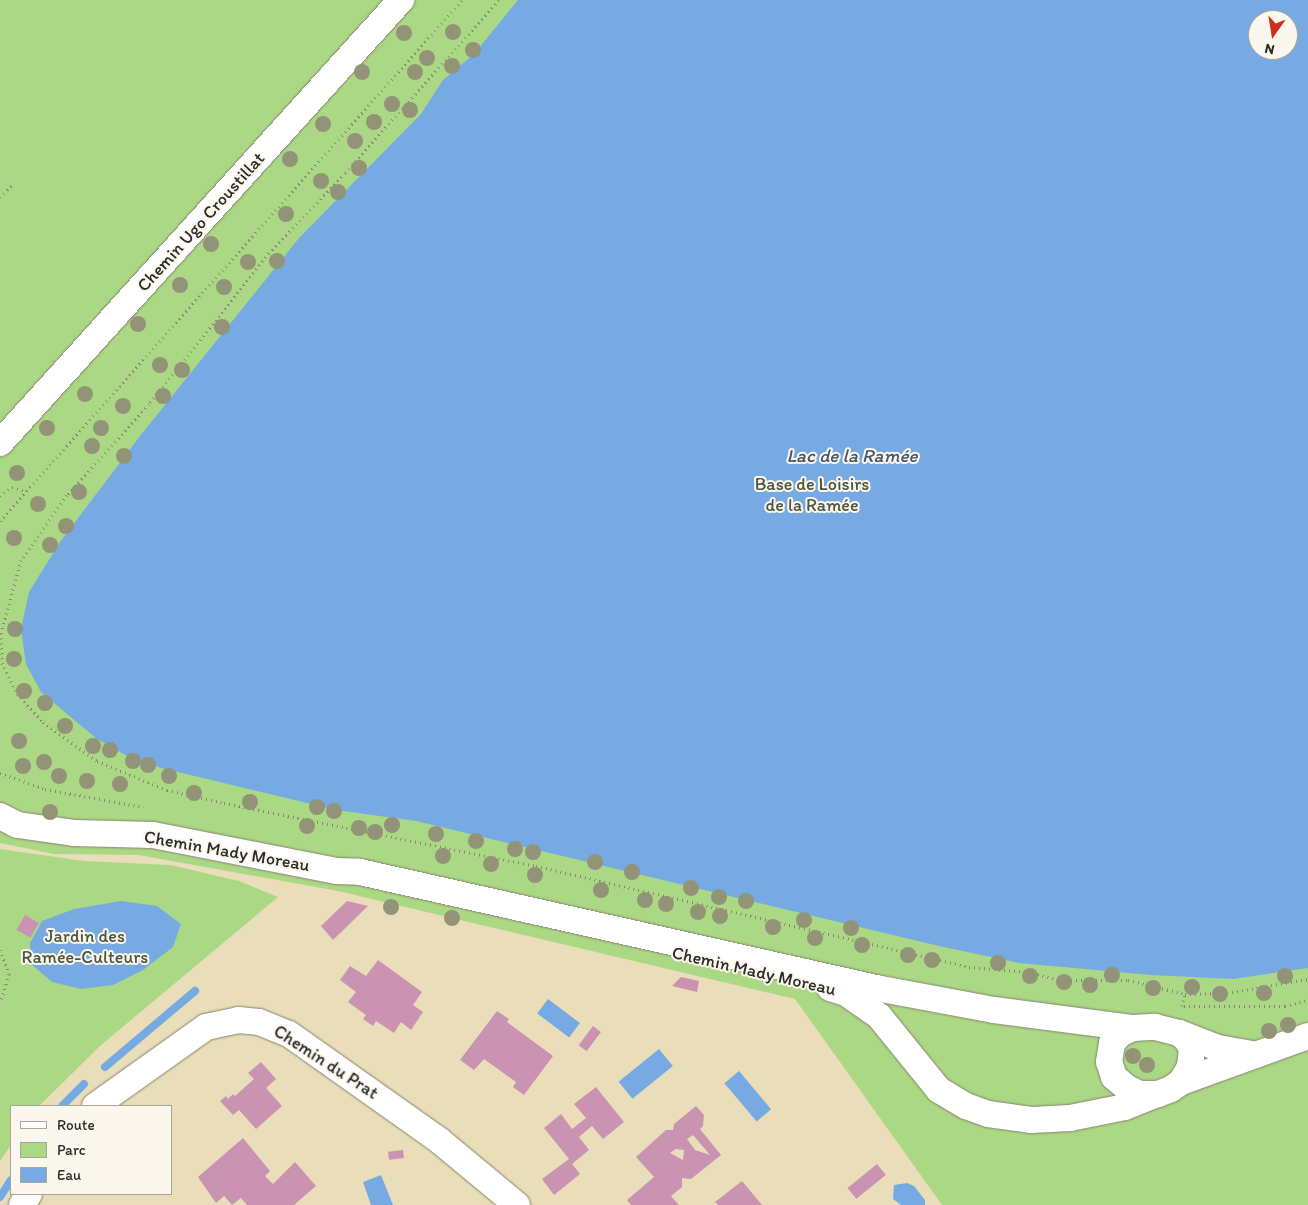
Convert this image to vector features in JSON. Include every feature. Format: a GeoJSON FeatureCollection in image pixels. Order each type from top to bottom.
{"type":"FeatureCollection","features":[{"type":"Feature","properties":{"kind":"street","name":"Chemin Ugo Croustillat"},"geometry":{"type":"LineString","coordinates":[[0,443],[401,0]]}},
{"type":"Feature","properties":{"kind":"street","name":"Chemin Mady Moreau"},"geometry":{"type":"LineString","coordinates":[[0,816],[18,825],[75,833],[153,835],[337,871],[360,872],[885,990],[994,1010],[1133,1028]]}},
{"type":"Feature","properties":{"kind":"street","name":"Chemin Mady Moreau"},"geometry":{"type":"LineString","coordinates":[[337,871],[352,881],[791,977],[846,993],[879,1016],[939,1090],[966,1106],[988,1114],[1031,1120],[1070,1118],[1125,1107],[1158,1094]]}},
{"type":"Feature","properties":{"kind":"street","name":"Chemin du Prat"},"geometry":{"type":"LineString","coordinates":[[96,1105],[197,1032],[227,1021],[259,1022],[297,1039],[440,1141],[517,1205]]}},
{"type":"Feature","properties":{"kind":"street"},"geometry":{"type":"LineString","coordinates":[[1256,1055],[1218,1048],[1179,1033],[1155,1027],[1133,1028],[1120,1034],[1112,1043],[1109,1062],[1114,1077],[1127,1088],[1140,1094],[1158,1094],[1181,1082],[1256,1055],[1308,1036]]}},
{"type":"Feature","properties":{"kind":"street"},"geometry":{"type":"LineString","coordinates":[[1179,1033],[1192,1048],[1190,1067],[1181,1082]]}},
{"type":"Feature","properties":{"kind":"path"},"geometry":{"type":"LineString","coordinates":[[0,521],[462,0]]}},
{"type":"Feature","properties":{"kind":"path"},"geometry":{"type":"LineString","coordinates":[[499,0],[269,253],[149,404],[67,495],[21,560],[0,633],[2,663],[17,694],[43,722],[97,760],[167,790],[545,868],[969,967],[1028,972],[1060,980],[1128,980],[1185,994],[1227,993],[1308,979]]}},
{"type":"Feature","properties":{"kind":"path"},"geometry":{"type":"LineString","coordinates":[[0,197],[12,184]]}},
{"type":"Feature","properties":{"kind":"path"},"geometry":{"type":"LineString","coordinates":[[0,496],[12,487],[25,491]]}},
{"type":"Feature","properties":{"kind":"path"},"geometry":{"type":"LineString","coordinates":[[0,950],[9,974],[0,1003]]}},
{"type":"Feature","properties":{"kind":"path"},"geometry":{"type":"LineString","coordinates":[[1182,1006],[1185,994]]}},
{"type":"Feature","properties":{"kind":"green space","name":"Lac de la Ramée"},"geometry":{"type":"Polygon","coordinates":[[[0,0],[1308,0],[1308,1205],[942,1205],[795,999],[338,891],[139,855],[54,854],[0,843],[0,0]]]}},
{"type":"Feature","properties":{"kind":"green space","name":"Jardin des Ramée-Culteurs"},"geometry":{"type":"Polygon","coordinates":[[[0,849],[84,861],[170,865],[239,881],[278,897],[100,1046],[40,1105],[10,1105],[10,1146],[0,1161],[0,849]]]}},
{"type":"Feature","properties":{"kind":"water","name":"Lac de la Ramée"},"geometry":{"type":"Polygon","coordinates":[[[518,0],[1308,0],[1308,968],[1233,979],[1151,975],[1019,963],[939,946],[416,821],[336,810],[161,768],[131,758],[97,739],[41,692],[26,664],[21,629],[29,592],[60,542],[140,436],[299,238],[421,114],[443,80],[474,54],[518,0]]]}},
{"type":"Feature","properties":{"kind":"water"},"geometry":{"type":"Polygon","coordinates":[[[121,901],[157,906],[181,924],[173,947],[143,970],[113,985],[81,989],[52,982],[31,964],[30,943],[42,921],[74,909],[121,901]]]}},
{"type":"Feature","properties":{"kind":"water"},"geometry":{"type":"Polygon","coordinates":[[[548,999],[580,1023],[569,1037],[537,1013],[548,999]]]}},
{"type":"Feature","properties":{"kind":"water"},"geometry":{"type":"Polygon","coordinates":[[[659,1049],[673,1066],[632,1099],[619,1082],[659,1049]]]}},
{"type":"Feature","properties":{"kind":"water"},"geometry":{"type":"Polygon","coordinates":[[[739,1071],[771,1109],[757,1122],[724,1083],[739,1071]]]}},
{"type":"Feature","properties":{"kind":"water"},"geometry":{"type":"Polygon","coordinates":[[[381,1175],[393,1205],[371,1205],[363,1182],[381,1175]]]}},
{"type":"Feature","properties":{"kind":"water"},"geometry":{"type":"Polygon","coordinates":[[[907,1183],[914,1186],[925,1200],[925,1205],[901,1205],[893,1199],[894,1185],[907,1183]]]}},
{"type":"Feature","properties":{"kind":"building"},"geometry":{"type":"Polygon","coordinates":[[[347,901],[368,906],[333,940],[321,926],[347,901]]]}},
{"type":"Feature","properties":{"kind":"building"},"geometry":{"type":"Polygon","coordinates":[[[25,915],[39,923],[30,938],[16,930],[25,915]]]}},
{"type":"Feature","properties":{"kind":"building"},"geometry":{"type":"Polygon","coordinates":[[[378,960],[422,992],[413,1005],[423,1012],[411,1030],[401,1022],[394,1033],[376,1021],[373,1026],[363,1019],[366,1015],[348,1002],[356,992],[340,980],[350,966],[366,976],[378,960]]]}},
{"type":"Feature","properties":{"kind":"building"},"geometry":{"type":"Polygon","coordinates":[[[681,977],[699,981],[697,992],[672,986],[681,977]]]}},
{"type":"Feature","properties":{"kind":"building"},"geometry":{"type":"Polygon","coordinates":[[[497,1011],[509,1019],[507,1022],[553,1056],[524,1095],[513,1087],[516,1082],[484,1059],[474,1070],[460,1060],[497,1011]]]}},
{"type":"Feature","properties":{"kind":"building"},"geometry":{"type":"Polygon","coordinates":[[[593,1026],[601,1032],[587,1051],[579,1045],[593,1026]]]}},
{"type":"Feature","properties":{"kind":"building"},"geometry":{"type":"Polygon","coordinates":[[[261,1062],[276,1079],[266,1088],[282,1106],[256,1129],[239,1110],[233,1115],[220,1101],[226,1096],[228,1099],[233,1094],[235,1096],[254,1079],[248,1073],[261,1062]]]}},
{"type":"Feature","properties":{"kind":"building"},"geometry":{"type":"Polygon","coordinates":[[[596,1087],[624,1122],[603,1139],[592,1126],[579,1137],[589,1150],[572,1164],[580,1174],[554,1195],[542,1179],[569,1159],[544,1128],[561,1114],[572,1129],[586,1118],[574,1104],[596,1087]]]}},
{"type":"Feature","properties":{"kind":"building"},"geometry":{"type":"Polygon","coordinates":[[[696,1106],[704,1115],[703,1126],[700,1129],[721,1155],[691,1179],[682,1178],[682,1187],[671,1196],[679,1205],[631,1205],[627,1200],[654,1177],[636,1157],[666,1130],[673,1130],[674,1124],[696,1106]],[[693,1135],[687,1139],[695,1150],[710,1155],[693,1135]],[[676,1149],[670,1153],[683,1160],[684,1150],[676,1149]]]}},
{"type":"Feature","properties":{"kind":"building"},"geometry":{"type":"Polygon","coordinates":[[[243,1138],[270,1171],[265,1176],[273,1184],[295,1162],[316,1186],[294,1205],[247,1205],[241,1198],[232,1205],[224,1196],[216,1203],[198,1177],[243,1138]]]}},
{"type":"Feature","properties":{"kind":"building"},"geometry":{"type":"Polygon","coordinates":[[[403,1150],[404,1158],[389,1160],[388,1152],[403,1150]]]}},
{"type":"Feature","properties":{"kind":"building"},"geometry":{"type":"Polygon","coordinates":[[[877,1164],[886,1175],[856,1199],[847,1188],[877,1164]]]}},
{"type":"Feature","properties":{"kind":"building"},"geometry":{"type":"Polygon","coordinates":[[[742,1181],[762,1205],[718,1205],[715,1202],[742,1181]]]}},
{"type":"Feature","properties":{"kind":"waterway"},"geometry":{"type":"LineString","coordinates":[[105,1067],[195,991]]}},
{"type":"Feature","properties":{"kind":"waterway"},"geometry":{"type":"LineString","coordinates":[[63,1105],[84,1084]]}},
{"type":"Feature","properties":{"kind":"waterway"},"geometry":{"type":"LineString","coordinates":[[0,1197],[10,1182]]}},
{"type":"Feature","properties":{"kind":"park label","name":"Base de Loisirs de la Ramée"},"geometry":{"type":"Point","coordinates":[812,495]}}]}
